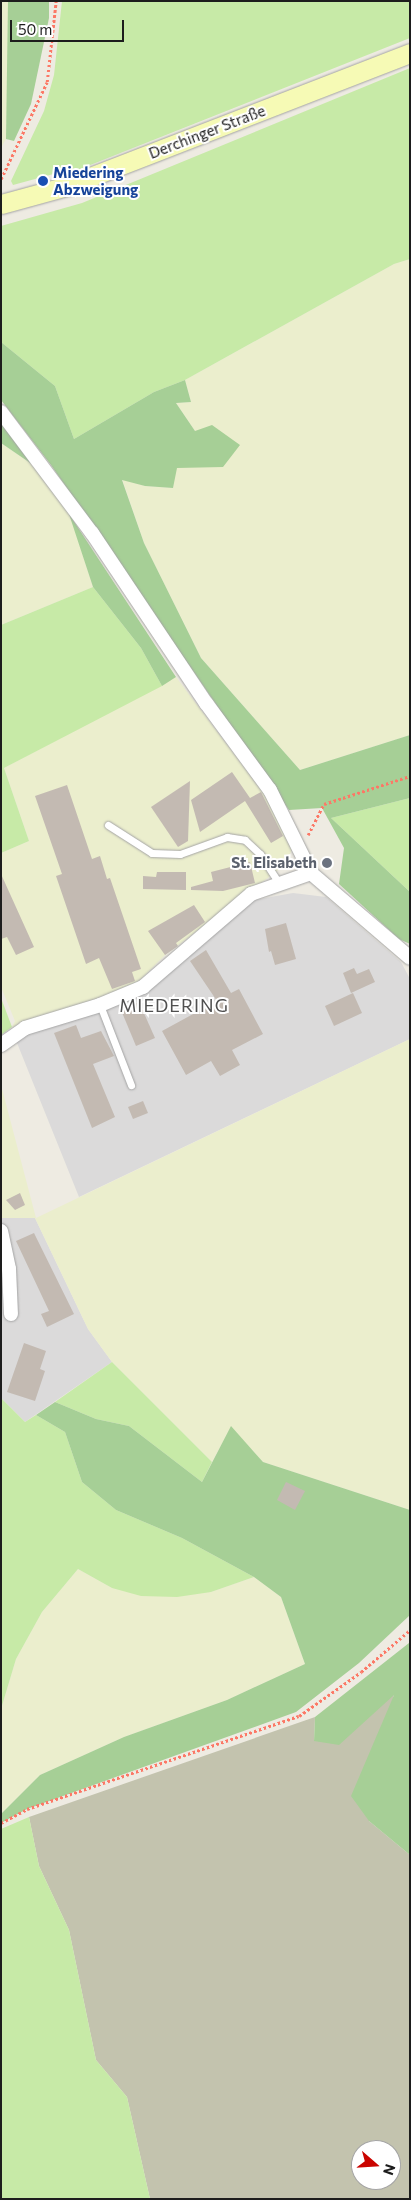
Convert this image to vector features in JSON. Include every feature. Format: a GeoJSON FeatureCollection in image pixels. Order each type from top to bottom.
{"type":"FeatureCollection","features":[{"type":"Feature","properties":{"kind":"street","name":"Derchinger Straße"},"geometry":{"type":"LineString","coordinates":[[1,204],[67,186],[410,53]]}},
{"type":"Feature","properties":{"kind":"street"},"geometry":{"type":"LineString","coordinates":[[1,412],[92,533],[206,703],[270,790],[311,873],[410,958]]}},
{"type":"Feature","properties":{"kind":"street"},"geometry":{"type":"LineString","coordinates":[[1,1045],[25,1028],[100,1005],[143,987],[250,894],[278,882],[311,873]]}},
{"type":"Feature","properties":{"kind":"street"},"geometry":{"type":"LineString","coordinates":[[1,1231],[9,1269],[11,1314]]}},
{"type":"Feature","properties":{"kind":"lane"},"geometry":{"type":"LineString","coordinates":[[108,825],[152,853],[180,854],[227,837],[244,840],[260,854],[278,882]]}},
{"type":"Feature","properties":{"kind":"lane"},"geometry":{"type":"LineString","coordinates":[[100,1005],[131,1085]]}},
{"type":"Feature","properties":{"kind":"path"},"geometry":{"type":"LineString","coordinates":[[1,179],[47,82],[56,1]]}},
{"type":"Feature","properties":{"kind":"path"},"geometry":{"type":"LineString","coordinates":[[300,850],[324,804],[410,776]]}},
{"type":"Feature","properties":{"kind":"path"},"geometry":{"type":"LineString","coordinates":[[1,1822],[27,1809],[299,1716],[361,1672],[410,1630]]}},
{"type":"Feature","properties":{"kind":"shaded area"},"geometry":{"type":"Polygon","coordinates":[[[1,1],[8,1],[9,48],[6,139],[1,148],[1,1]]]}},
{"type":"Feature","properties":{"kind":"shaded area"},"geometry":{"type":"Polygon","coordinates":[[[410,259],[410,735],[300,770],[201,658],[144,543],[122,479],[145,486],[173,488],[176,467],[195,431],[176,403],[191,402],[185,380],[394,264],[410,259]]]}},
{"type":"Feature","properties":{"kind":"shaded area"},"geometry":{"type":"Polygon","coordinates":[[[1,443],[39,469],[70,515],[93,587],[1,625],[1,443]]]}},
{"type":"Feature","properties":{"kind":"shaded area"},"geometry":{"type":"Polygon","coordinates":[[[176,677],[262,791],[294,845],[285,865],[165,955],[133,987],[12,1027],[15,1021],[1,987],[1,853],[29,841],[4,768],[176,677]]]}},
{"type":"Feature","properties":{"kind":"shaded area"},"geometry":{"type":"Polygon","coordinates":[[[293,893],[326,897],[401,962],[410,979],[410,1039],[79,1197],[15,1038],[144,989],[254,900],[293,893]]]}},
{"type":"Feature","properties":{"kind":"shaded area"},"geometry":{"type":"Polygon","coordinates":[[[410,1039],[410,1510],[263,1462],[231,1427],[212,1462],[112,1362],[88,1329],[35,1218],[1,1218],[1,1085],[36,1218],[410,1039]]]}},
{"type":"Feature","properties":{"kind":"shaded area"},"geometry":{"type":"Polygon","coordinates":[[[1,1218],[35,1218],[88,1329],[112,1362],[25,1422],[1,1398],[1,1218]]]}},
{"type":"Feature","properties":{"kind":"shaded area"},"geometry":{"type":"Polygon","coordinates":[[[78,1569],[112,1588],[211,1592],[254,1577],[281,1597],[305,1664],[227,1700],[124,1737],[40,1775],[1,1814],[1,1709],[16,1659],[42,1612],[78,1569]]]}},
{"type":"Feature","properties":{"kind":"shaded area"},"geometry":{"type":"Polygon","coordinates":[[[394,1694],[369,1821],[410,1855],[410,2199],[150,2199],[127,2097],[96,2060],[69,1930],[39,1866],[29,1817],[315,1717],[314,1741],[394,1694]]]}},
{"type":"Feature","properties":{"kind":"green space"},"geometry":{"type":"Polygon","coordinates":[[[8,1],[49,1],[49,18],[31,104],[14,141],[6,139],[8,1]]]}},
{"type":"Feature","properties":{"kind":"green space"},"geometry":{"type":"Polygon","coordinates":[[[62,1],[410,1],[410,38],[70,173],[68,170],[13,185],[11,181],[44,111],[54,75],[62,1]]]}},
{"type":"Feature","properties":{"kind":"green space"},"geometry":{"type":"Polygon","coordinates":[[[410,68],[410,259],[394,264],[185,380],[154,392],[74,439],[55,386],[1,342],[1,226],[82,203],[410,68]]]}},
{"type":"Feature","properties":{"kind":"green space"},"geometry":{"type":"Polygon","coordinates":[[[1,342],[55,386],[74,439],[154,392],[185,380],[191,402],[176,403],[195,431],[212,425],[240,445],[223,467],[177,468],[173,488],[145,486],[122,480],[144,543],[201,658],[300,770],[410,735],[410,798],[331,818],[410,892],[410,944],[399,939],[339,884],[344,848],[322,808],[289,810],[51,465],[1,400],[1,342]]]}},
{"type":"Feature","properties":{"kind":"green space"},"geometry":{"type":"Polygon","coordinates":[[[1,421],[39,469],[1,443],[1,421]]]}},
{"type":"Feature","properties":{"kind":"green space"},"geometry":{"type":"Polygon","coordinates":[[[69,514],[176,677],[162,686],[141,648],[93,587],[69,514]]]}},
{"type":"Feature","properties":{"kind":"green space"},"geometry":{"type":"Polygon","coordinates":[[[93,587],[141,648],[162,686],[4,768],[29,841],[1,853],[1,625],[93,587]]]}},
{"type":"Feature","properties":{"kind":"green space"},"geometry":{"type":"Polygon","coordinates":[[[410,798],[410,892],[331,818],[410,798]]]}},
{"type":"Feature","properties":{"kind":"green space"},"geometry":{"type":"Polygon","coordinates":[[[1,998],[12,1027],[1,1035],[1,998]]]}},
{"type":"Feature","properties":{"kind":"green space"},"geometry":{"type":"Polygon","coordinates":[[[112,1362],[212,1462],[202,1482],[129,1426],[96,1419],[55,1402],[112,1362]]]}},
{"type":"Feature","properties":{"kind":"green space"},"geometry":{"type":"Polygon","coordinates":[[[1,1398],[25,1422],[36,1415],[65,1432],[82,1482],[116,1510],[182,1538],[254,1577],[211,1592],[177,1597],[141,1596],[112,1588],[78,1569],[42,1612],[16,1659],[1,1709],[1,1398]]]}},
{"type":"Feature","properties":{"kind":"green space"},"geometry":{"type":"Polygon","coordinates":[[[55,1402],[96,1419],[129,1426],[202,1482],[231,1426],[263,1462],[410,1510],[410,1615],[359,1663],[296,1712],[27,1809],[1,1823],[1,1814],[40,1775],[124,1737],[227,1700],[305,1664],[281,1597],[254,1577],[182,1538],[116,1510],[82,1482],[65,1432],[36,1415],[55,1402]]]}},
{"type":"Feature","properties":{"kind":"green space"},"geometry":{"type":"Polygon","coordinates":[[[409,1643],[410,1855],[369,1821],[351,1796],[394,1695],[339,1745],[314,1741],[315,1717],[409,1643]]]}},
{"type":"Feature","properties":{"kind":"green space"},"geometry":{"type":"Polygon","coordinates":[[[29,1817],[39,1866],[69,1930],[96,2060],[127,2097],[150,2199],[1,2199],[1,1829],[29,1817]]]}},
{"type":"Feature","properties":{"kind":"building"},"geometry":{"type":"Polygon","coordinates":[[[232,772],[250,798],[261,792],[283,836],[271,843],[245,801],[200,832],[191,800],[232,772]]]}},
{"type":"Feature","properties":{"kind":"building"},"geometry":{"type":"Polygon","coordinates":[[[190,781],[188,841],[178,847],[151,807],[190,781]]]}},
{"type":"Feature","properties":{"kind":"building"},"geometry":{"type":"Polygon","coordinates":[[[67,785],[92,859],[100,856],[107,879],[110,878],[141,969],[132,972],[135,981],[112,989],[99,958],[86,964],[56,876],[62,874],[35,796],[67,785]]]}},
{"type":"Feature","properties":{"kind":"building"},"geometry":{"type":"Polygon","coordinates":[[[250,862],[255,883],[223,891],[191,890],[191,887],[213,881],[211,872],[250,862]]]}},
{"type":"Feature","properties":{"kind":"building"},"geometry":{"type":"Polygon","coordinates":[[[157,872],[186,872],[186,890],[143,889],[143,876],[156,877],[157,872]]]}},
{"type":"Feature","properties":{"kind":"building"},"geometry":{"type":"Polygon","coordinates":[[[1,874],[34,947],[16,955],[7,937],[1,939],[1,874]]]}},
{"type":"Feature","properties":{"kind":"building"},"geometry":{"type":"Polygon","coordinates":[[[194,905],[205,922],[176,943],[178,946],[165,955],[148,931],[194,905]]]}},
{"type":"Feature","properties":{"kind":"building"},"geometry":{"type":"Polygon","coordinates":[[[286,923],[296,959],[275,965],[271,951],[269,952],[265,929],[286,923]]]}},
{"type":"Feature","properties":{"kind":"building"},"geometry":{"type":"Polygon","coordinates":[[[206,950],[231,993],[239,989],[263,1034],[232,1050],[240,1065],[220,1076],[211,1061],[186,1075],[162,1031],[217,1001],[190,961],[206,950]]]}},
{"type":"Feature","properties":{"kind":"building"},"geometry":{"type":"Polygon","coordinates":[[[354,968],[357,974],[369,969],[375,982],[351,993],[343,973],[354,968]]]}},
{"type":"Feature","properties":{"kind":"building"},"geometry":{"type":"Polygon","coordinates":[[[353,993],[362,1013],[334,1026],[325,1006],[353,993]]]}},
{"type":"Feature","properties":{"kind":"building"},"geometry":{"type":"Polygon","coordinates":[[[139,1002],[155,1038],[136,1046],[121,1010],[139,1002]]]}},
{"type":"Feature","properties":{"kind":"building"},"geometry":{"type":"Polygon","coordinates":[[[76,1025],[81,1038],[101,1031],[114,1056],[93,1064],[115,1117],[92,1128],[54,1033],[76,1025]]]}},
{"type":"Feature","properties":{"kind":"building"},"geometry":{"type":"Polygon","coordinates":[[[143,1101],[148,1113],[133,1119],[128,1107],[143,1101]]]}},
{"type":"Feature","properties":{"kind":"building"},"geometry":{"type":"Polygon","coordinates":[[[20,1193],[25,1205],[15,1210],[6,1200],[20,1193]]]}},
{"type":"Feature","properties":{"kind":"building"},"geometry":{"type":"Polygon","coordinates":[[[34,1233],[74,1314],[47,1327],[41,1314],[49,1311],[16,1241],[34,1233]]]}},
{"type":"Feature","properties":{"kind":"building"},"geometry":{"type":"Polygon","coordinates":[[[24,1343],[46,1351],[40,1369],[45,1371],[35,1401],[7,1392],[24,1343]]]}},
{"type":"Feature","properties":{"kind":"building"},"geometry":{"type":"Polygon","coordinates":[[[286,1482],[305,1491],[295,1510],[277,1500],[286,1482]]]}},
{"type":"Feature","properties":{"kind":"place","name":"Miedering Abzweigung"},"geometry":{"type":"Point","coordinates":[43,181]}},
{"type":"Feature","properties":{"kind":"place","name":"St. Elisabeth"},"geometry":{"type":"Point","coordinates":[327,863]}},
{"type":"Feature","properties":{"kind":"district","name":"MIEDERING"},"geometry":{"type":"Point","coordinates":[174,1005]}}]}
